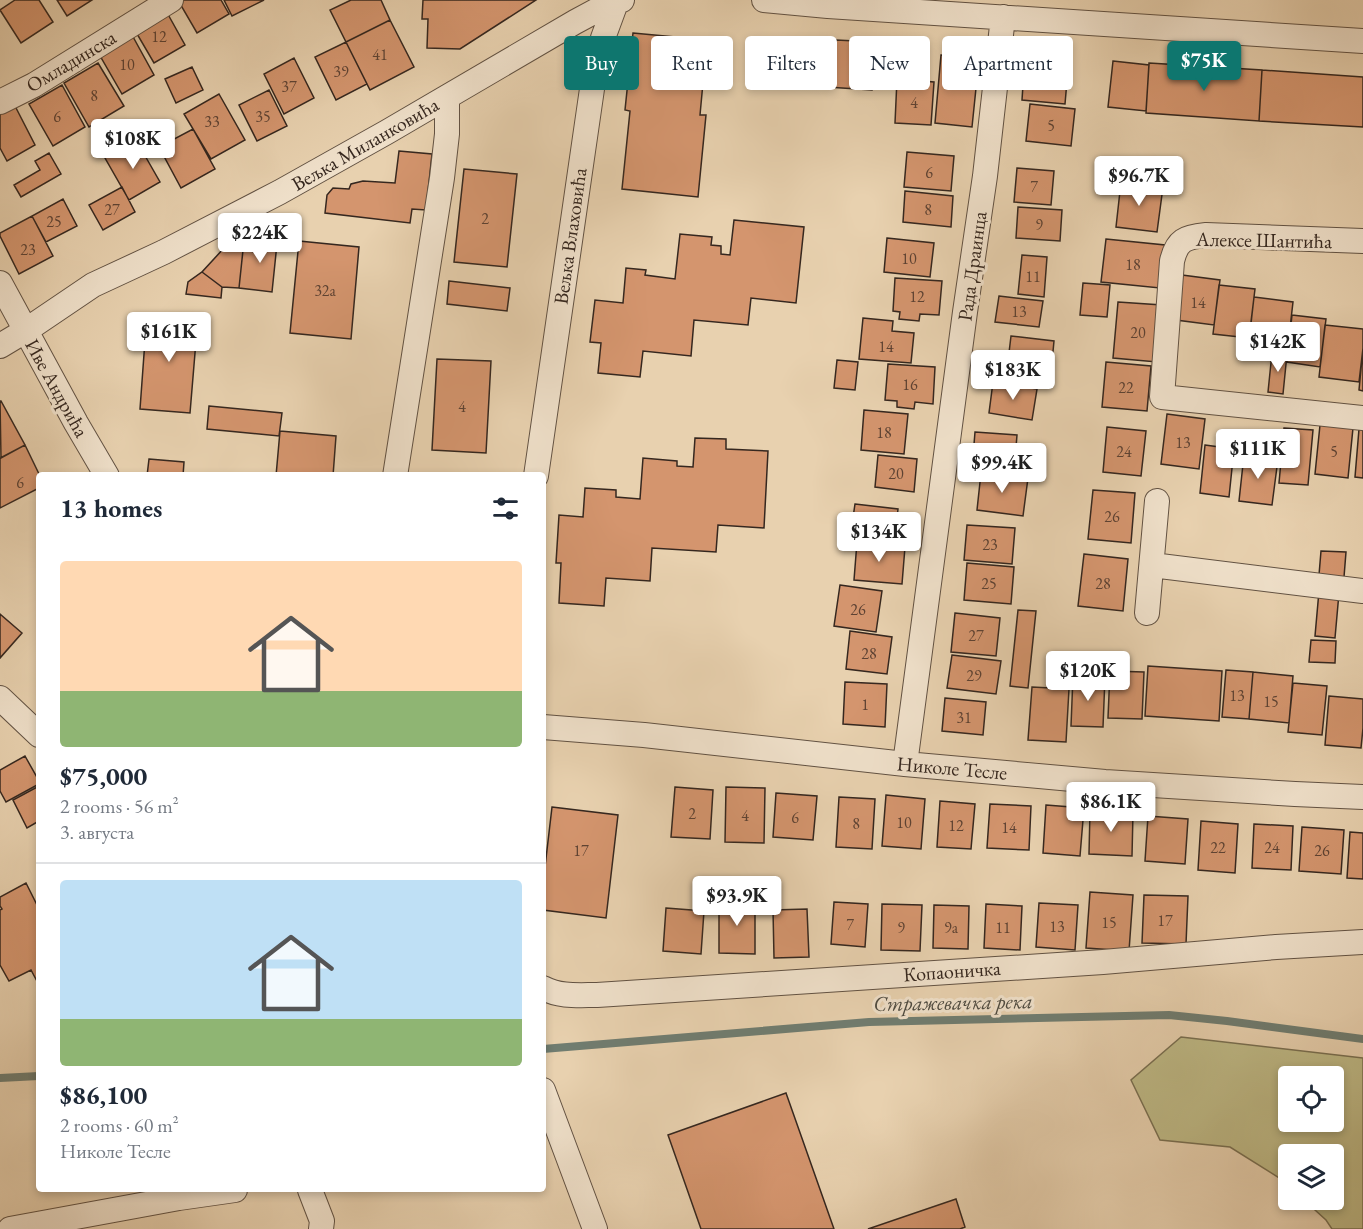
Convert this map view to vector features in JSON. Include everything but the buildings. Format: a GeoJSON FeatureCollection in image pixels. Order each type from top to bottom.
{"type":"FeatureCollection","features":[{"type":"Feature","properties":{"kind":"street","name":"Омладинска"},"geometry":{"type":"LineString","coordinates":[[0,102],[34,85],[171,0]]}},
{"type":"Feature","properties":{"kind":"street","name":"Вељка Миланковића"},"geometry":{"type":"LineString","coordinates":[[0,346],[93,285],[164,252],[280,192],[575,22],[618,0]]}},
{"type":"Feature","properties":{"kind":"street","name":"Вељка Влаховића"},"geometry":{"type":"LineString","coordinates":[[537,472],[594,76],[603,38],[618,0]]}},
{"type":"Feature","properties":{"kind":"street"},"geometry":{"type":"LineString","coordinates":[[764,0],[1363,41]]}},
{"type":"Feature","properties":{"kind":"street","name":"Рада Драинца"},"geometry":{"type":"LineString","coordinates":[[905,764],[985,176],[1003,17]]}},
{"type":"Feature","properties":{"kind":"street"},"geometry":{"type":"LineString","coordinates":[[396,472],[442,178],[447,134],[447,97]]}},
{"type":"Feature","properties":{"kind":"street","name":"Алексе Шантића"},"geometry":{"type":"LineString","coordinates":[[1363,241],[1206,235],[1190,237],[1182,241],[1175,249],[1172,261],[1162,397],[1363,418]]}},
{"type":"Feature","properties":{"kind":"street","name":"Иве Андрића"},"geometry":{"type":"LineString","coordinates":[[0,283],[105,472]]}},
{"type":"Feature","properties":{"kind":"street"},"geometry":{"type":"LineString","coordinates":[[1147,613],[1157,501]]}},
{"type":"Feature","properties":{"kind":"street"},"geometry":{"type":"LineString","coordinates":[[1152,565],[1363,591]]}},
{"type":"Feature","properties":{"kind":"street"},"geometry":{"type":"LineString","coordinates":[[4,709],[36,733]]}},
{"type":"Feature","properties":{"kind":"street","name":"Николе Тесле"},"geometry":{"type":"LineString","coordinates":[[546,728],[690,739],[905,764],[1105,782],[1363,797]]}},
{"type":"Feature","properties":{"kind":"street","name":"Копаоничка"},"geometry":{"type":"LineString","coordinates":[[546,990],[569,996],[597,995],[1103,962],[1363,942]]}},
{"type":"Feature","properties":{"kind":"street"},"geometry":{"type":"LineString","coordinates":[[546,1098],[595,1229]]}},
{"type":"Feature","properties":{"kind":"street"},"geometry":{"type":"LineString","coordinates":[[10,1229],[223,1192]]}},
{"type":"Feature","properties":{"kind":"street"},"geometry":{"type":"LineString","coordinates":[[311,1192],[322,1221],[321,1229]]}},
{"type":"Feature","properties":{"kind":"shaded area"},"geometry":{"type":"Polygon","coordinates":[[[1181,1037],[1363,1058],[1363,1229],[1332,1229],[1315,1210],[1344,1210],[1344,1144],[1278,1144],[1278,1177],[1230,1147],[1160,1140],[1131,1080],[1181,1037]]]}},
{"type":"Feature","properties":{"kind":"waterway","name":"Стражевачка река"},"geometry":{"type":"LineString","coordinates":[[546,1049],[869,1022],[1169,1015],[1363,1039]]}},
{"type":"Feature","properties":{"kind":"waterway","name":"Стражевачка река"},"geometry":{"type":"LineString","coordinates":[[0,1078],[36,1076]]}}]}
